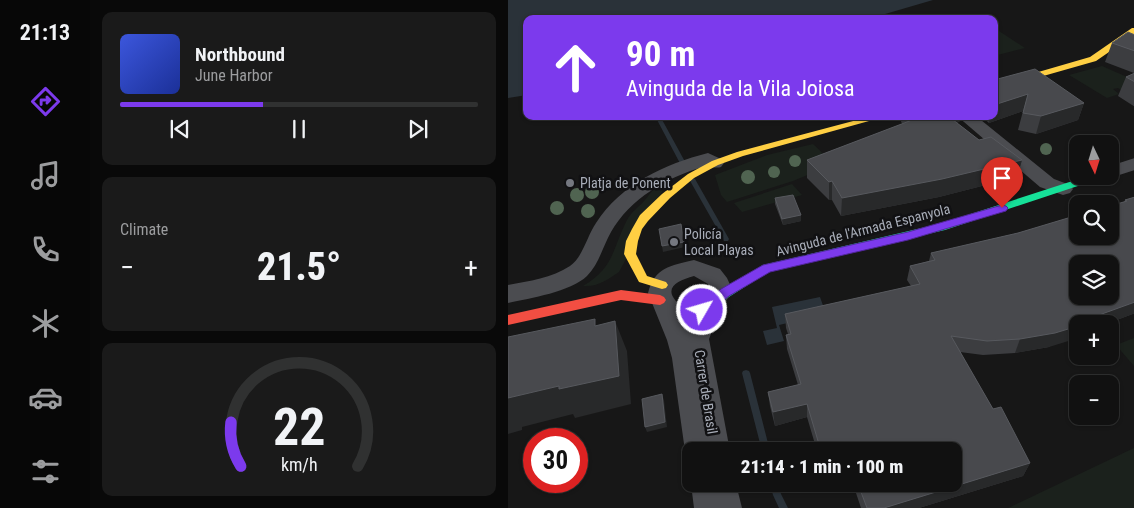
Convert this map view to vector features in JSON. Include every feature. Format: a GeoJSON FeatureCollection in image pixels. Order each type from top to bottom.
{"type":"FeatureCollection","features":[{"type":"Feature","properties":{"kind":"street"},"geometry":{"type":"LineString","coordinates":[[998,87],[1094,59],[1134,30]]}},
{"type":"Feature","properties":{"kind":"street"},"geometry":{"type":"LineString","coordinates":[[662,297],[676,272],[685,269],[703,269],[711,272],[720,284],[720,291],[714,302],[692,314],[682,314],[672,312],[662,297],[643,279],[630,254],[634,235],[644,218],[666,196],[691,176],[715,163],[801,136],[867,120]]}},
{"type":"Feature","properties":{"kind":"street"},"geometry":{"type":"LineString","coordinates":[[970,120],[1047,183],[1063,189]]}},
{"type":"Feature","properties":{"kind":"street"},"geometry":{"type":"LineString","coordinates":[[508,294],[545,286],[579,272],[604,226],[637,189],[684,166],[708,159],[715,163]]}},
{"type":"Feature","properties":{"kind":"street"},"geometry":{"type":"LineString","coordinates":[[1119,169],[1134,164]]}},
{"type":"Feature","properties":{"kind":"street","name":"Avinguda de l'Armada Espanyola"},"geometry":{"type":"LineString","coordinates":[[714,302],[767,268],[908,236],[1074,185]]}},
{"type":"Feature","properties":{"kind":"street"},"geometry":{"type":"LineString","coordinates":[[508,320],[621,295],[662,297]]}},
{"type":"Feature","properties":{"kind":"street","name":"Carrer de Brasil"},"geometry":{"type":"LineString","coordinates":[[662,297],[682,346],[698,442]]}},
{"type":"Feature","properties":{"kind":"street","name":"Carrer de Brasil"},"geometry":{"type":"LineString","coordinates":[[714,302],[697,338],[714,442]]}},
{"type":"Feature","properties":{"kind":"street"},"geometry":{"type":"LineString","coordinates":[[707,492],[710,508]]}},
{"type":"Feature","properties":{"kind":"street"},"geometry":{"type":"LineString","coordinates":[[724,492],[727,508]]}},
{"type":"Feature","properties":{"kind":"shaded area"},"geometry":{"type":"Polygon","coordinates":[[[508,0],[933,0],[882,15],[523,15],[523,96],[508,98],[508,0]]]}},
{"type":"Feature","properties":{"kind":"shaded area"},"geometry":{"type":"Polygon","coordinates":[[[999,31],[1025,48],[998,55],[999,31]]]}},
{"type":"Feature","properties":{"kind":"shaded area"},"geometry":{"type":"Polygon","coordinates":[[[1102,66],[1134,80],[1124,92],[1118,88],[1113,89],[1119,94],[1107,98],[1069,75],[1102,66]]]}},
{"type":"Feature","properties":{"kind":"shaded area"},"geometry":{"type":"Polygon","coordinates":[[[813,144],[834,164],[793,181],[727,202],[721,195],[715,175],[767,155],[813,144]]]}},
{"type":"Feature","properties":{"kind":"shaded area"},"geometry":{"type":"Polygon","coordinates":[[[670,177],[619,272],[598,284],[583,286],[601,272],[607,264],[631,214],[662,181],[670,177]]]}},
{"type":"Feature","properties":{"kind":"shaded area"},"geometry":{"type":"Polygon","coordinates":[[[792,184],[802,195],[742,212],[734,203],[792,184]]]}},
{"type":"Feature","properties":{"kind":"shaded area"},"geometry":{"type":"Polygon","coordinates":[[[820,297],[826,314],[779,325],[784,341],[767,345],[763,331],[777,328],[772,307],[820,297]]]}},
{"type":"Feature","properties":{"kind":"shaded area"},"geometry":{"type":"Polygon","coordinates":[[[1135,338],[1134,366],[1119,348],[1119,344],[1135,338]]]}},
{"type":"Feature","properties":{"kind":"shaded area"},"geometry":{"type":"Polygon","coordinates":[[[1134,448],[1134,508],[1008,508],[1134,448]]]}},
{"type":"Feature","properties":{"kind":"building"},"geometry":{"type":"Polygon","coordinates":[[[1128,32],[1135,35],[1135,51],[1112,43],[1128,32]]]}},
{"type":"Feature","properties":{"kind":"building"},"geometry":{"type":"Polygon","coordinates":[[[1035,69],[1084,103],[1041,116],[1023,113],[1028,94],[998,104],[998,79],[1035,69]]]}},
{"type":"Feature","properties":{"kind":"building"},"geometry":{"type":"Polygon","coordinates":[[[1135,73],[1135,82],[1126,77],[1135,73]]]}},
{"type":"Feature","properties":{"kind":"building"},"geometry":{"type":"Polygon","coordinates":[[[912,120],[953,120],[979,140],[991,137],[1022,160],[942,179],[842,198],[832,181],[829,182],[807,160],[912,120]]]}},
{"type":"Feature","properties":{"kind":"building"},"geometry":{"type":"Polygon","coordinates":[[[793,195],[801,215],[782,219],[775,198],[793,195]]]}},
{"type":"Feature","properties":{"kind":"building"},"geometry":{"type":"Polygon","coordinates":[[[1135,197],[1135,302],[1099,315],[1069,315],[1069,329],[1055,333],[1020,339],[987,341],[951,336],[993,409],[1001,407],[1030,463],[962,484],[962,442],[818,442],[807,404],[773,412],[768,392],[801,384],[786,335],[791,334],[785,314],[920,284],[910,266],[935,260],[931,253],[1018,233],[1069,218],[1069,245],[1119,245],[1119,203],[1127,201],[1125,200],[1135,197]]]}},
{"type":"Feature","properties":{"kind":"building"},"geometry":{"type":"Polygon","coordinates":[[[681,224],[684,242],[662,246],[659,229],[681,224]]]}},
{"type":"Feature","properties":{"kind":"building"},"geometry":{"type":"Polygon","coordinates":[[[595,319],[595,326],[615,321],[619,376],[559,389],[559,386],[508,398],[508,337],[595,319]]]}},
{"type":"Feature","properties":{"kind":"building"},"geometry":{"type":"Polygon","coordinates":[[[662,394],[665,422],[645,427],[642,399],[662,394]]]}},
{"type":"Feature","properties":{"kind":"building"},"geometry":{"type":"Polygon","coordinates":[[[861,492],[936,492],[884,508],[867,508],[861,492]]]}},
{"type":"Feature","properties":{"kind":"waterway"},"geometry":{"type":"LineString","coordinates":[[659,120],[686,169]]}},
{"type":"Feature","properties":{"kind":"waterway"},"geometry":{"type":"LineString","coordinates":[[692,179],[726,239]]}},
{"type":"Feature","properties":{"kind":"waterway"},"geometry":{"type":"LineString","coordinates":[[746,373],[764,442]]}},
{"type":"Feature","properties":{"kind":"waterway"},"geometry":{"type":"LineString","coordinates":[[776,492],[784,508]]}},
{"type":"Feature","properties":{"kind":"traffic: fast"},"geometry":{"type":"LineString","coordinates":[[717,299],[767,268],[945,226],[1071,185]]}},
{"type":"Feature","properties":{"kind":"traffic: slow"},"geometry":{"type":"LineString","coordinates":[[998,87],[1093,59],[1135,30]]}},
{"type":"Feature","properties":{"kind":"traffic: slow"},"geometry":{"type":"LineString","coordinates":[[662,285],[643,279],[630,254],[632,241],[637,229],[644,218],[666,196],[691,176],[715,163],[740,154],[868,120]]}},
{"type":"Feature","properties":{"kind":"traffic: jam"},"geometry":{"type":"LineString","coordinates":[[508,320],[621,295],[660,300]]}},
{"type":"Feature","properties":{"kind":"place","name":"Platja de Ponent"},"geometry":{"type":"Point","coordinates":[570,183]}},
{"type":"Feature","properties":{"kind":"place","name":"Policía Local Playas"},"geometry":{"type":"Point","coordinates":[674,242]}},
{"type":"Feature","properties":{"kind":"route"},"geometry":{"type":"LineString","coordinates":[[702,310],[725,293],[767,268],[908,236],[1002,208]]}}]}
